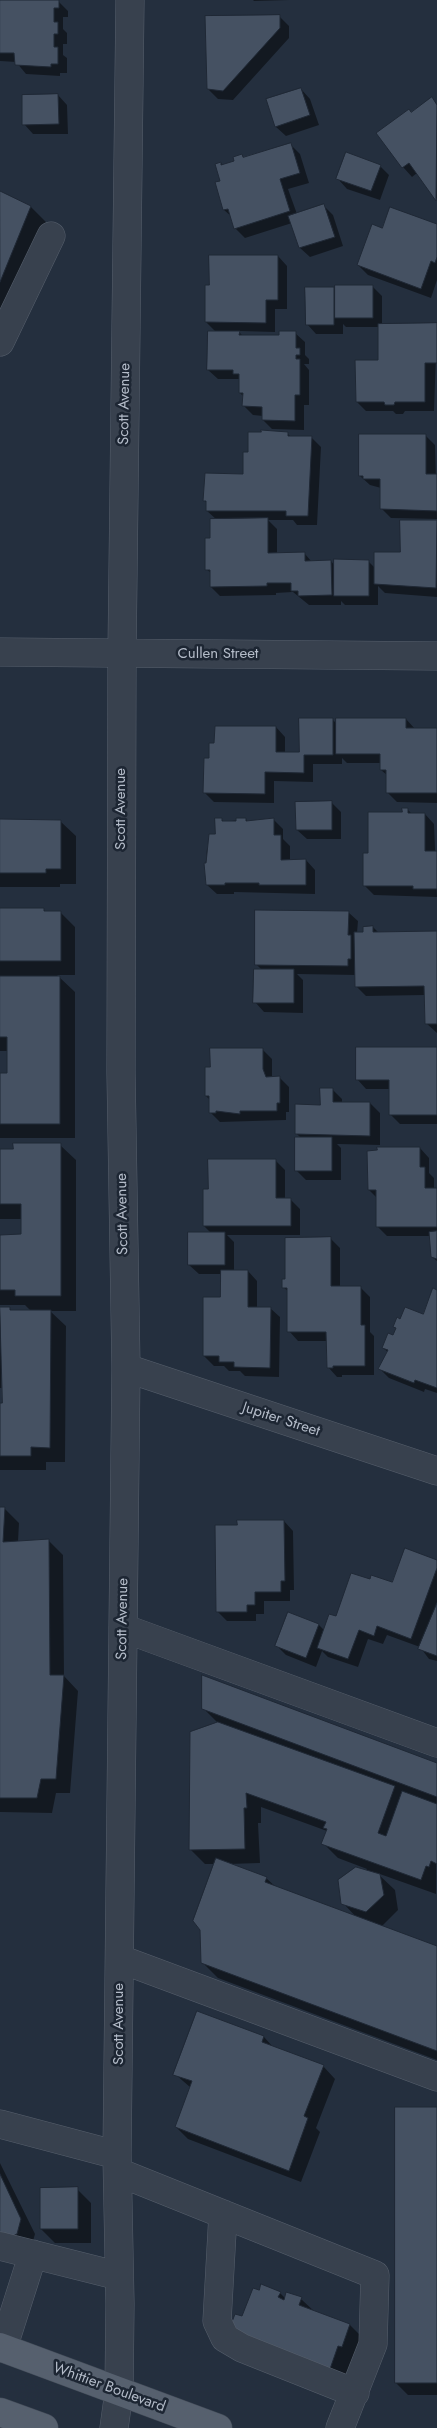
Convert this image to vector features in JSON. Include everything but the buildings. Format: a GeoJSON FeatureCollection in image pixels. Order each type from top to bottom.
{"type":"FeatureCollection","features":[{"type":"Feature","properties":{"kind":"main road","name":"Whittier Boulevard"},"geometry":{"type":"LineString","coordinates":[[1,2348],[218,2428]]}},
{"type":"Feature","properties":{"kind":"main road"},"geometry":{"type":"LineString","coordinates":[[0,2412],[44,2428]]}},
{"type":"Feature","properties":{"kind":"street","name":"Scott Avenue"},"geometry":{"type":"LineString","coordinates":[[114,2428],[119,2392],[118,2164],[126,1368],[121,1072],[122,654],[130,0]]}},
{"type":"Feature","properties":{"kind":"street"},"geometry":{"type":"LineString","coordinates":[[0,342],[52,236]]}},
{"type":"Feature","properties":{"kind":"street","name":"Cullen Street"},"geometry":{"type":"LineString","coordinates":[[0,652],[437,656]]}},
{"type":"Feature","properties":{"kind":"street","name":"Jupiter Street"},"geometry":{"type":"LineString","coordinates":[[126,1368],[437,1472]]}},
{"type":"Feature","properties":{"kind":"street"},"geometry":{"type":"LineString","coordinates":[[123,1628],[437,1743]]}},
{"type":"Feature","properties":{"kind":"street"},"geometry":{"type":"LineString","coordinates":[[120,1959],[437,2077]]}},
{"type":"Feature","properties":{"kind":"street"},"geometry":{"type":"LineString","coordinates":[[0,2124],[118,2164],[223,2214],[375,2275],[373,2344],[340,2428]]}},
{"type":"Feature","properties":{"kind":"street"},"geometry":{"type":"LineString","coordinates":[[223,2214],[217,2321],[225,2338],[242,2348],[355,2393]]}},
{"type":"Feature","properties":{"kind":"street"},"geometry":{"type":"LineString","coordinates":[[0,2246],[119,2276]]}},
{"type":"Feature","properties":{"kind":"street"},"geometry":{"type":"LineString","coordinates":[[1,2348],[33,2254]]}}]}
